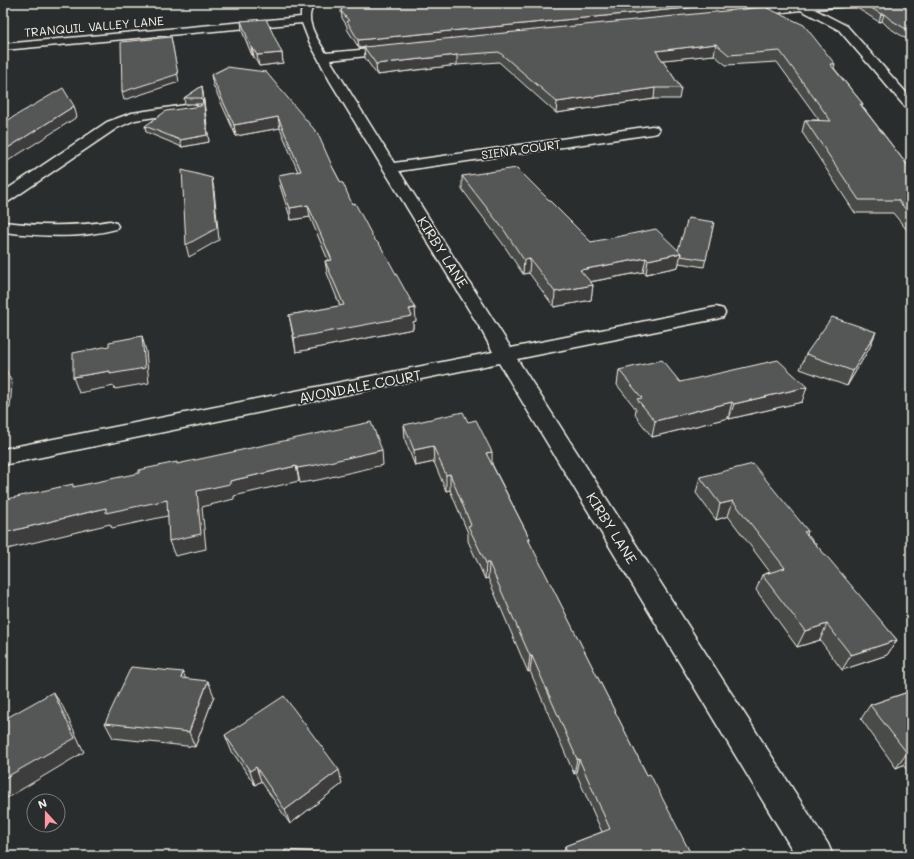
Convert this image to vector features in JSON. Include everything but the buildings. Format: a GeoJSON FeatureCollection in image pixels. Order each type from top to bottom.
{"type":"FeatureCollection","features":[{"type":"Feature","properties":{"kind":"street"},"geometry":{"type":"LineString","coordinates":[[306,20],[306,12],[312,3]]}},
{"type":"Feature","properties":{"kind":"street"},"geometry":{"type":"LineString","coordinates":[[792,3],[830,20],[843,28],[911,106]]}},
{"type":"Feature","properties":{"kind":"street"},"geometry":{"type":"LineString","coordinates":[[735,15],[851,3]]}},
{"type":"Feature","properties":{"kind":"street","name":"TRANQUIL VALLEY LANE"},"geometry":{"type":"LineString","coordinates":[[3,46],[306,20]]}},
{"type":"Feature","properties":{"kind":"street","name":"KIRBY LANE"},"geometry":{"type":"LineString","coordinates":[[306,20],[308,29],[336,81],[816,856]]}},
{"type":"Feature","properties":{"kind":"street"},"geometry":{"type":"LineString","coordinates":[[324,57],[403,49]]}},
{"type":"Feature","properties":{"kind":"street"},"geometry":{"type":"LineString","coordinates":[[3,199],[112,125],[132,117],[198,108]]}},
{"type":"Feature","properties":{"kind":"street","name":"SIENA COURT"},"geometry":{"type":"LineString","coordinates":[[391,168],[652,130]]}},
{"type":"Feature","properties":{"kind":"street"},"geometry":{"type":"LineString","coordinates":[[3,227],[43,231],[64,231],[110,226]]}},
{"type":"Feature","properties":{"kind":"street","name":"AVONDALE COURT"},"geometry":{"type":"LineString","coordinates":[[3,457],[506,357],[716,313]]}}]}
